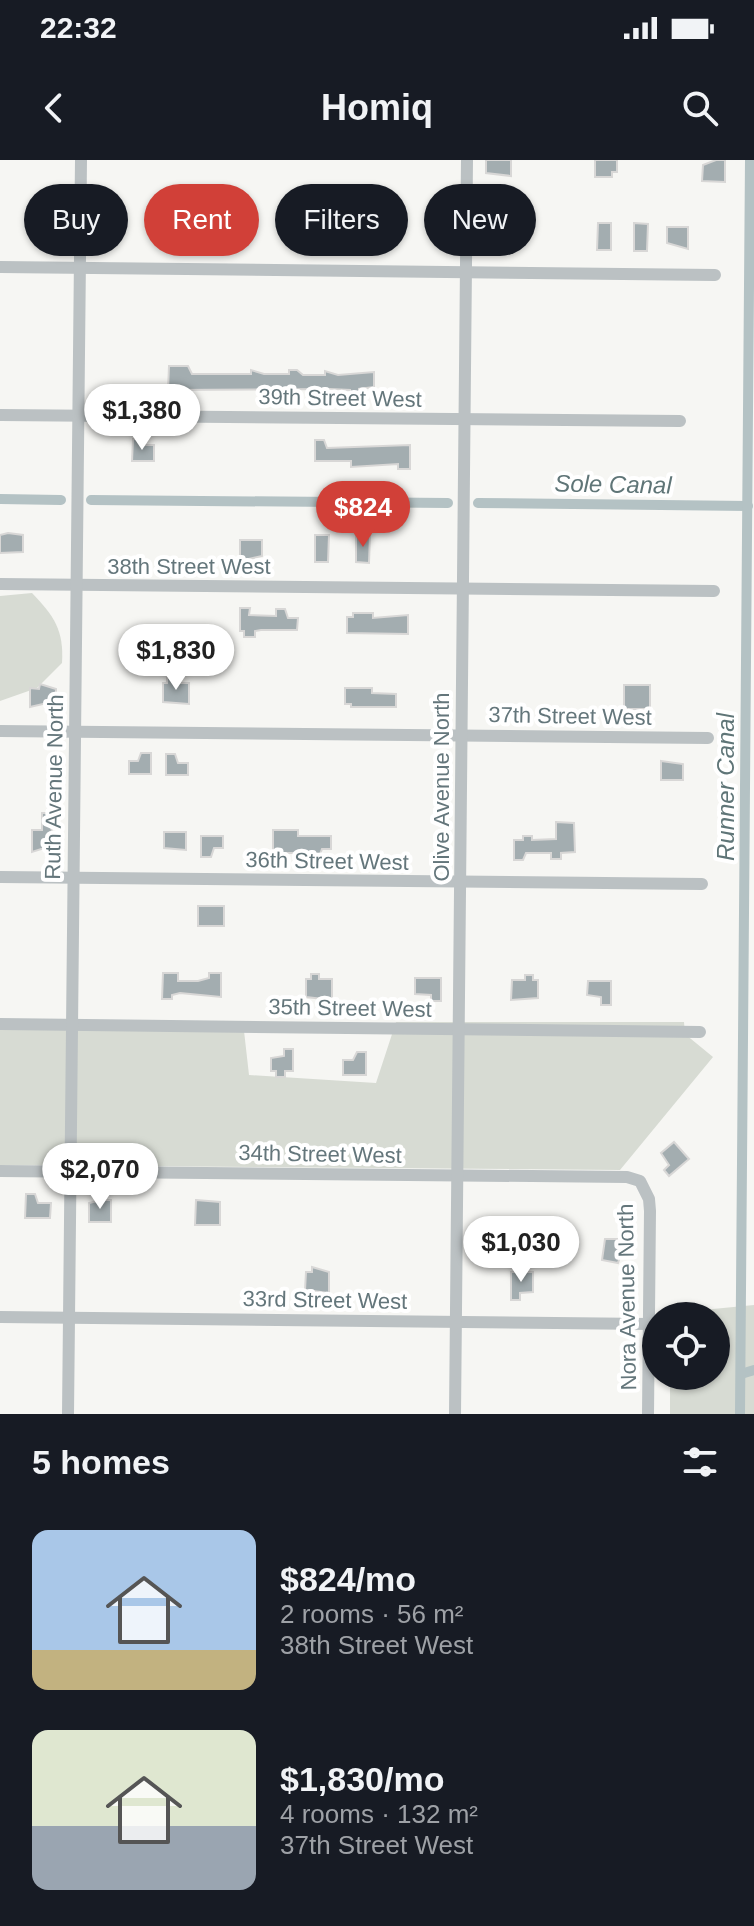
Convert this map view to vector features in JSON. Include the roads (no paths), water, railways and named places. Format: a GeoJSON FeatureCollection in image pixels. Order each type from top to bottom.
{"type":"FeatureCollection","features":[{"type":"Feature","properties":{"kind":"street","name":"Ruth Avenue North"},"geometry":{"type":"LineString","coordinates":[[68,1414],[81,160]]}},
{"type":"Feature","properties":{"kind":"street","name":"Olive Avenue North"},"geometry":{"type":"LineString","coordinates":[[455,1414],[467,160]]}},
{"type":"Feature","properties":{"kind":"street"},"geometry":{"type":"LineString","coordinates":[[0,267],[715,275]]}},
{"type":"Feature","properties":{"kind":"street","name":"39th Street West"},"geometry":{"type":"LineString","coordinates":[[0,415],[680,421]]}},
{"type":"Feature","properties":{"kind":"street","name":"38th Street West"},"geometry":{"type":"LineString","coordinates":[[0,584],[714,591]]}},
{"type":"Feature","properties":{"kind":"street","name":"37th Street West"},"geometry":{"type":"LineString","coordinates":[[0,731],[708,738]]}},
{"type":"Feature","properties":{"kind":"street","name":"36th Street West"},"geometry":{"type":"LineString","coordinates":[[0,877],[702,884]]}},
{"type":"Feature","properties":{"kind":"street","name":"35th Street West"},"geometry":{"type":"LineString","coordinates":[[0,1024],[700,1032]]}},
{"type":"Feature","properties":{"kind":"street","name":"34th Street West"},"geometry":{"type":"LineString","coordinates":[[0,1171],[627,1177],[640,1181]]}},
{"type":"Feature","properties":{"kind":"street","name":"Nora Avenue North"},"geometry":{"type":"LineString","coordinates":[[640,1181],[649,1199],[649,1302]]}},
{"type":"Feature","properties":{"kind":"street","name":"33rd Street West"},"geometry":{"type":"LineString","coordinates":[[0,1317],[642,1324]]}},
{"type":"Feature","properties":{"kind":"street","name":"Nora Avenue North"},"geometry":{"type":"LineString","coordinates":[[648,1390],[648,1414]]}},
{"type":"Feature","properties":{"kind":"waterway","name":"Runner Canal"},"geometry":{"type":"LineString","coordinates":[[740,1414],[750,160]]}},
{"type":"Feature","properties":{"kind":"waterway","name":"Sole Canal"},"geometry":{"type":"LineString","coordinates":[[0,499],[61,500]]}},
{"type":"Feature","properties":{"kind":"waterway","name":"Sole Canal"},"geometry":{"type":"LineString","coordinates":[[91,500],[448,503]]}},
{"type":"Feature","properties":{"kind":"waterway","name":"Sole Canal"},"geometry":{"type":"LineString","coordinates":[[478,503],[748,506]]}},
{"type":"Feature","properties":{"kind":"waterway"},"geometry":{"type":"LineString","coordinates":[[741,1374],[754,1370]]}}]}
